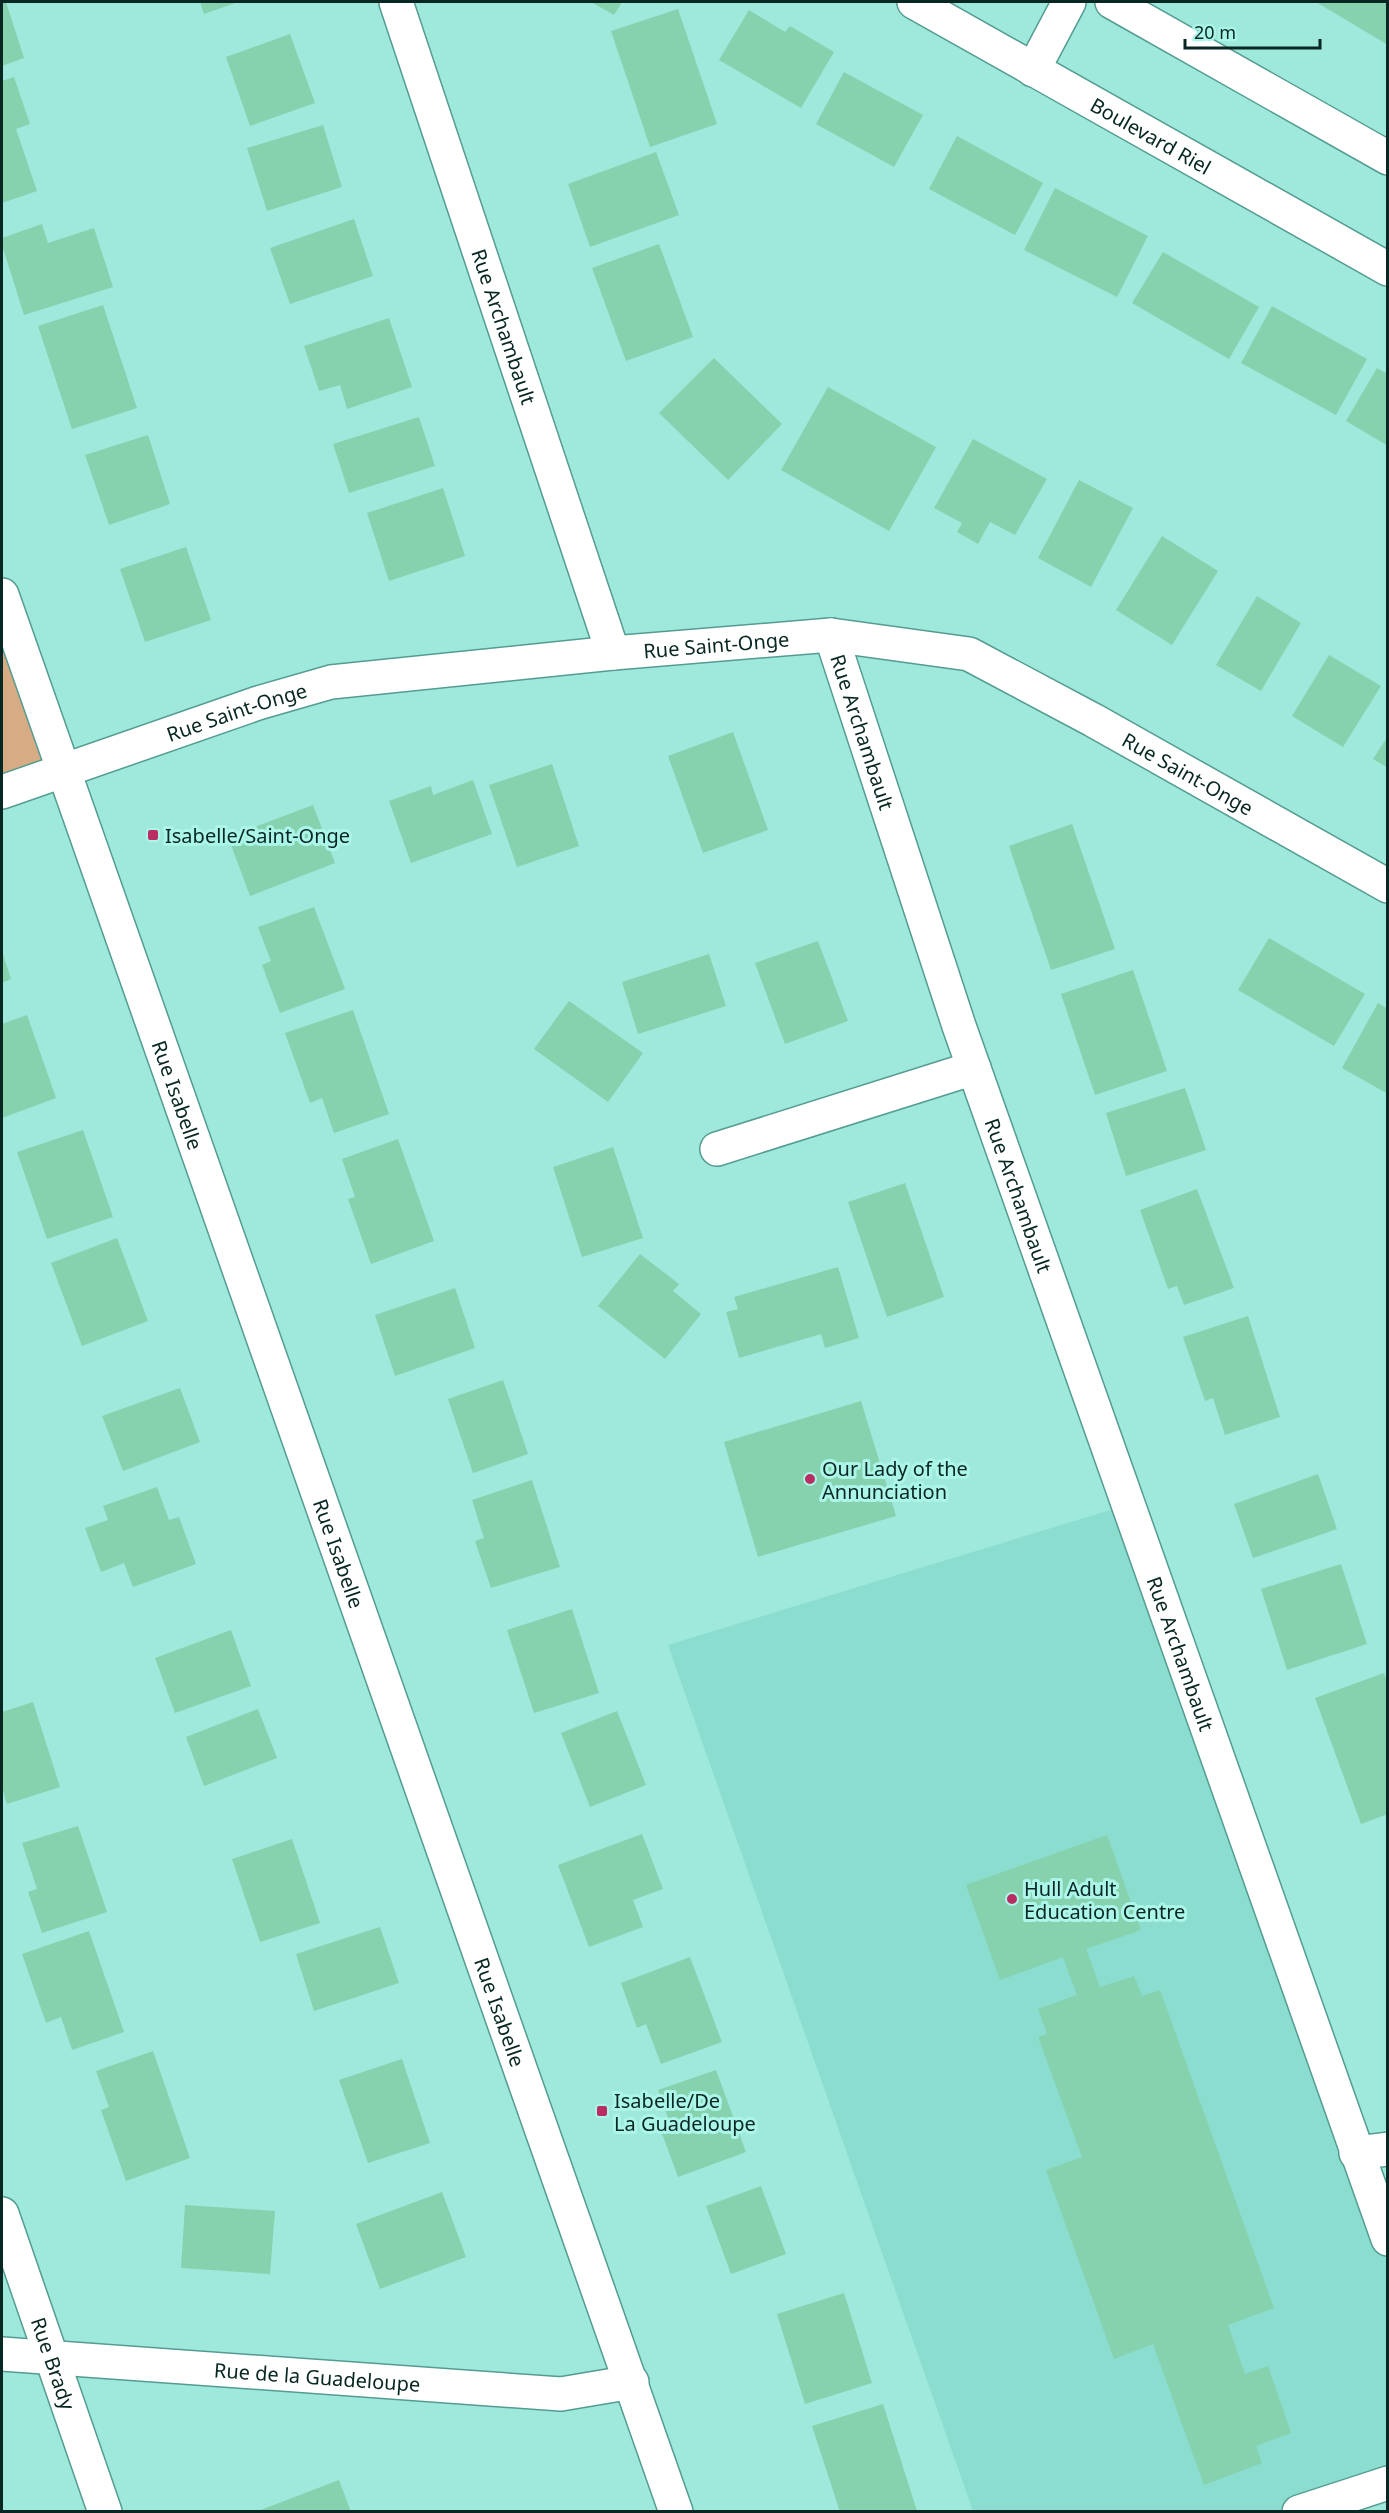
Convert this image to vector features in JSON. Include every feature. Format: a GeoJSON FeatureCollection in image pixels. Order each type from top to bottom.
{"type":"FeatureCollection","features":[{"type":"Feature","properties":{"kind":"street","name":"Rue Archambault"},"geometry":{"type":"LineString","coordinates":[[396,2],[613,653]]}},
{"type":"Feature","properties":{"kind":"street","name":"Boulevard Riel"},"geometry":{"type":"LineString","coordinates":[[914,2],[1388,269]]}},
{"type":"Feature","properties":{"kind":"street"},"geometry":{"type":"LineString","coordinates":[[1033,70],[1069,2]]}},
{"type":"Feature","properties":{"kind":"street"},"geometry":{"type":"LineString","coordinates":[[1112,2],[1388,158]]}},
{"type":"Feature","properties":{"kind":"street","name":"Rue Isabelle"},"geometry":{"type":"LineString","coordinates":[[2,595],[676,2511]]}},
{"type":"Feature","properties":{"kind":"street","name":"Rue Archambault"},"geometry":{"type":"LineString","coordinates":[[831,635],[974,1068],[1372,2151],[1388,2240]]}},
{"type":"Feature","properties":{"kind":"street","name":"Rue Saint-Onge"},"geometry":{"type":"LineString","coordinates":[[2,792],[258,702],[331,682],[613,653],[831,635],[969,654],[1092,720],[1388,886]]}},
{"type":"Feature","properties":{"kind":"street"},"geometry":{"type":"LineString","coordinates":[[717,1149],[974,1068]]}},
{"type":"Feature","properties":{"kind":"street","name":"Rue Brady"},"geometry":{"type":"LineString","coordinates":[[2,2214],[105,2511]]}},
{"type":"Feature","properties":{"kind":"street","name":"Rue de la Guadeloupe"},"geometry":{"type":"LineString","coordinates":[[2,2354],[561,2394],[632,2382]]}},
{"type":"Feature","properties":{"kind":"street"},"geometry":{"type":"LineString","coordinates":[[1299,2511],[1388,2483]]}},
{"type":"Feature","properties":{"kind":"shaded area"},"geometry":{"type":"Polygon","coordinates":[[[2,594],[64,770],[2,792],[2,594]]]}},
{"type":"Feature","properties":{"kind":"shaded area","name":"Hull Adult Education Centre"},"geometry":{"type":"Polygon","coordinates":[[[1127,1505],[1387,2239],[1387,2483],[1299,2511],[973,2511],[668,1645],[1127,1505]]]}},
{"type":"Feature","properties":{"kind":"building"},"geometry":{"type":"Polygon","coordinates":[[[2,2],[6,2],[24,58],[2,66],[2,2]]]}},
{"type":"Feature","properties":{"kind":"building"},"geometry":{"type":"Polygon","coordinates":[[[200,2],[238,2],[204,14],[200,2]]]}},
{"type":"Feature","properties":{"kind":"building"},"geometry":{"type":"Polygon","coordinates":[[[591,2],[622,2],[614,15],[591,2]]]}},
{"type":"Feature","properties":{"kind":"building"},"geometry":{"type":"Polygon","coordinates":[[[1316,2],[1388,2],[1388,45],[1316,2]]]}},
{"type":"Feature","properties":{"kind":"building"},"geometry":{"type":"Polygon","coordinates":[[[678,9],[717,124],[650,147],[611,31],[678,9]]]}},
{"type":"Feature","properties":{"kind":"building"},"geometry":{"type":"Polygon","coordinates":[[[749,10],[785,32],[790,26],[834,52],[801,108],[719,60],[749,10]]]}},
{"type":"Feature","properties":{"kind":"building"},"geometry":{"type":"Polygon","coordinates":[[[290,34],[315,103],[250,126],[226,57],[290,34]]]}},
{"type":"Feature","properties":{"kind":"building"},"geometry":{"type":"Polygon","coordinates":[[[844,72],[923,115],[894,167],[816,124],[844,72]]]}},
{"type":"Feature","properties":{"kind":"building"},"geometry":{"type":"Polygon","coordinates":[[[14,77],[30,124],[16,129],[37,191],[2,203],[2,81],[14,77]]]}},
{"type":"Feature","properties":{"kind":"building"},"geometry":{"type":"Polygon","coordinates":[[[323,125],[342,187],[267,211],[247,148],[323,125]]]}},
{"type":"Feature","properties":{"kind":"building"},"geometry":{"type":"Polygon","coordinates":[[[957,136],[1043,183],[1015,235],[929,189],[957,136]]]}},
{"type":"Feature","properties":{"kind":"building"},"geometry":{"type":"Polygon","coordinates":[[[656,152],[679,215],[590,247],[568,184],[656,152]]]}},
{"type":"Feature","properties":{"kind":"building"},"geometry":{"type":"Polygon","coordinates":[[[1055,188],[1148,236],[1117,297],[1024,250],[1055,188]]]}},
{"type":"Feature","properties":{"kind":"building"},"geometry":{"type":"Polygon","coordinates":[[[354,219],[373,276],[290,304],[270,248],[354,219]]]}},
{"type":"Feature","properties":{"kind":"building"},"geometry":{"type":"Polygon","coordinates":[[[42,224],[48,243],[94,228],[113,287],[24,315],[2,245],[2,238],[42,224]]]}},
{"type":"Feature","properties":{"kind":"building"},"geometry":{"type":"Polygon","coordinates":[[[659,244],[693,337],[626,361],[592,268],[659,244]]]}},
{"type":"Feature","properties":{"kind":"building"},"geometry":{"type":"Polygon","coordinates":[[[1163,252],[1259,307],[1229,359],[1132,303],[1163,252]]]}},
{"type":"Feature","properties":{"kind":"building"},"geometry":{"type":"Polygon","coordinates":[[[103,305],[137,408],[72,429],[38,326],[103,305]]]}},
{"type":"Feature","properties":{"kind":"building"},"geometry":{"type":"Polygon","coordinates":[[[1272,306],[1367,359],[1336,415],[1241,363],[1272,306]]]}},
{"type":"Feature","properties":{"kind":"building"},"geometry":{"type":"Polygon","coordinates":[[[389,318],[412,387],[347,409],[340,385],[319,391],[304,346],[389,318]]]}},
{"type":"Feature","properties":{"kind":"building"},"geometry":{"type":"Polygon","coordinates":[[[714,358],[782,424],[728,480],[659,413],[714,358]]]}},
{"type":"Feature","properties":{"kind":"building"},"geometry":{"type":"Polygon","coordinates":[[[1377,368],[1388,374],[1388,446],[1346,421],[1377,368]]]}},
{"type":"Feature","properties":{"kind":"building"},"geometry":{"type":"Polygon","coordinates":[[[828,387],[936,447],[889,531],[781,470],[828,387]]]}},
{"type":"Feature","properties":{"kind":"building"},"geometry":{"type":"Polygon","coordinates":[[[419,417],[435,466],[349,493],[333,444],[419,417]]]}},
{"type":"Feature","properties":{"kind":"building"},"geometry":{"type":"Polygon","coordinates":[[[148,435],[170,504],[109,525],[85,455],[148,435]]]}},
{"type":"Feature","properties":{"kind":"building"},"geometry":{"type":"Polygon","coordinates":[[[973,439],[1047,479],[1015,535],[990,522],[978,544],[957,532],[962,523],[934,508],[973,439]]]}},
{"type":"Feature","properties":{"kind":"building"},"geometry":{"type":"Polygon","coordinates":[[[1079,480],[1133,508],[1091,587],[1038,558],[1079,480]]]}},
{"type":"Feature","properties":{"kind":"building"},"geometry":{"type":"Polygon","coordinates":[[[443,488],[465,556],[389,581],[367,513],[443,488]]]}},
{"type":"Feature","properties":{"kind":"building"},"geometry":{"type":"Polygon","coordinates":[[[1162,536],[1218,571],[1172,645],[1116,610],[1162,536]]]}},
{"type":"Feature","properties":{"kind":"building"},"geometry":{"type":"Polygon","coordinates":[[[186,547],[211,620],[145,642],[120,569],[186,547]]]}},
{"type":"Feature","properties":{"kind":"building"},"geometry":{"type":"Polygon","coordinates":[[[1257,596],[1301,623],[1261,691],[1216,665],[1257,596]]]}},
{"type":"Feature","properties":{"kind":"building"},"geometry":{"type":"Polygon","coordinates":[[[1329,655],[1381,686],[1343,747],[1292,716],[1329,655]]]}},
{"type":"Feature","properties":{"kind":"building"},"geometry":{"type":"Polygon","coordinates":[[[733,732],[768,830],[703,853],[668,756],[733,732]]]}},
{"type":"Feature","properties":{"kind":"building"},"geometry":{"type":"Polygon","coordinates":[[[1388,736],[1388,768],[1373,759],[1388,736]]]}},
{"type":"Feature","properties":{"kind":"building"},"geometry":{"type":"Polygon","coordinates":[[[552,764],[579,846],[517,867],[489,785],[552,764]]]}},
{"type":"Feature","properties":{"kind":"building"},"geometry":{"type":"Polygon","coordinates":[[[473,780],[492,834],[411,863],[389,801],[431,786],[433,795],[473,780]]]}},
{"type":"Feature","properties":{"kind":"building"},"geometry":{"type":"Polygon","coordinates":[[[313,805],[335,863],[250,896],[228,837],[313,805]]]}},
{"type":"Feature","properties":{"kind":"building"},"geometry":{"type":"Polygon","coordinates":[[[1072,824],[1115,949],[1051,970],[1009,846],[1072,824]]]}},
{"type":"Feature","properties":{"kind":"building"},"geometry":{"type":"Polygon","coordinates":[[[314,907],[345,989],[280,1013],[262,965],[271,961],[258,927],[314,907]]]}},
{"type":"Feature","properties":{"kind":"building"},"geometry":{"type":"Polygon","coordinates":[[[1269,938],[1365,994],[1334,1046],[1238,990],[1269,938]]]}},
{"type":"Feature","properties":{"kind":"building"},"geometry":{"type":"Polygon","coordinates":[[[818,941],[848,1021],[785,1044],[755,963],[818,941]]]}},
{"type":"Feature","properties":{"kind":"building"},"geometry":{"type":"Polygon","coordinates":[[[2,951],[11,979],[2,983],[2,951]]]}},
{"type":"Feature","properties":{"kind":"building"},"geometry":{"type":"Polygon","coordinates":[[[709,954],[726,1006],[638,1034],[622,982],[709,954]]]}},
{"type":"Feature","properties":{"kind":"building"},"geometry":{"type":"Polygon","coordinates":[[[1133,970],[1167,1071],[1095,1095],[1061,994],[1133,970]]]}},
{"type":"Feature","properties":{"kind":"building"},"geometry":{"type":"Polygon","coordinates":[[[569,1001],[643,1053],[608,1102],[534,1049],[569,1001]]]}},
{"type":"Feature","properties":{"kind":"building"},"geometry":{"type":"Polygon","coordinates":[[[1378,1003],[1388,1009],[1388,1094],[1342,1068],[1378,1003]]]}},
{"type":"Feature","properties":{"kind":"building"},"geometry":{"type":"Polygon","coordinates":[[[353,1010],[389,1114],[334,1133],[322,1098],[310,1103],[285,1033],[353,1010]]]}},
{"type":"Feature","properties":{"kind":"building"},"geometry":{"type":"Polygon","coordinates":[[[27,1015],[56,1098],[2,1118],[2,1024],[27,1015]]]}},
{"type":"Feature","properties":{"kind":"building"},"geometry":{"type":"Polygon","coordinates":[[[1185,1088],[1206,1150],[1126,1176],[1106,1113],[1185,1088]]]}},
{"type":"Feature","properties":{"kind":"building"},"geometry":{"type":"Polygon","coordinates":[[[83,1130],[113,1217],[47,1239],[17,1152],[83,1130]]]}},
{"type":"Feature","properties":{"kind":"building"},"geometry":{"type":"Polygon","coordinates":[[[398,1139],[434,1241],[371,1264],[348,1199],[355,1197],[342,1159],[398,1139]]]}},
{"type":"Feature","properties":{"kind":"building"},"geometry":{"type":"Polygon","coordinates":[[[613,1147],[643,1238],[582,1257],[553,1167],[613,1147]]]}},
{"type":"Feature","properties":{"kind":"building"},"geometry":{"type":"Polygon","coordinates":[[[905,1183],[944,1297],[887,1317],[848,1202],[905,1183]]]}},
{"type":"Feature","properties":{"kind":"building"},"geometry":{"type":"Polygon","coordinates":[[[1197,1189],[1234,1288],[1184,1305],[1177,1286],[1168,1289],[1140,1210],[1197,1189]]]}},
{"type":"Feature","properties":{"kind":"building"},"geometry":{"type":"Polygon","coordinates":[[[117,1238],[148,1321],[82,1346],[51,1263],[117,1238]]]}},
{"type":"Feature","properties":{"kind":"building"},"geometry":{"type":"Polygon","coordinates":[[[640,1254],[679,1284],[673,1291],[701,1314],[665,1359],[598,1306],[640,1254]]]}},
{"type":"Feature","properties":{"kind":"building"},"geometry":{"type":"Polygon","coordinates":[[[838,1267],[859,1338],[825,1348],[821,1334],[739,1358],[726,1312],[738,1309],[734,1297],[838,1267]]]}},
{"type":"Feature","properties":{"kind":"building"},"geometry":{"type":"Polygon","coordinates":[[[455,1288],[475,1348],[395,1376],[375,1315],[455,1288]]]}},
{"type":"Feature","properties":{"kind":"building"},"geometry":{"type":"Polygon","coordinates":[[[1248,1316],[1280,1417],[1225,1435],[1213,1398],[1205,1401],[1183,1337],[1248,1316]]]}},
{"type":"Feature","properties":{"kind":"building"},"geometry":{"type":"Polygon","coordinates":[[[503,1380],[528,1454],[473,1473],[448,1399],[503,1380]]]}},
{"type":"Feature","properties":{"kind":"building"},"geometry":{"type":"Polygon","coordinates":[[[180,1388],[200,1442],[123,1471],[102,1416],[180,1388]]]}},
{"type":"Feature","properties":{"kind":"building","name":"Our Lady of the Annunciation"},"geometry":{"type":"Polygon","coordinates":[[[861,1401],[896,1516],[758,1557],[724,1442],[861,1401]]]}},
{"type":"Feature","properties":{"kind":"building"},"geometry":{"type":"Polygon","coordinates":[[[1318,1474],[1337,1529],[1253,1558],[1234,1504],[1318,1474]]]}},
{"type":"Feature","properties":{"kind":"building"},"geometry":{"type":"Polygon","coordinates":[[[532,1480],[560,1567],[491,1588],[475,1541],[484,1538],[472,1500],[532,1480]]]}},
{"type":"Feature","properties":{"kind":"building"},"geometry":{"type":"Polygon","coordinates":[[[157,1487],[169,1520],[179,1517],[196,1564],[133,1587],[124,1563],[101,1572],[85,1528],[108,1520],[103,1506],[157,1487]]]}},
{"type":"Feature","properties":{"kind":"building"},"geometry":{"type":"Polygon","coordinates":[[[1341,1564],[1367,1644],[1287,1670],[1261,1589],[1341,1564]]]}},
{"type":"Feature","properties":{"kind":"building"},"geometry":{"type":"Polygon","coordinates":[[[572,1609],[599,1693],[534,1713],[507,1630],[572,1609]]]}},
{"type":"Feature","properties":{"kind":"building"},"geometry":{"type":"Polygon","coordinates":[[[231,1630],[251,1686],[175,1713],[155,1658],[231,1630]]]}},
{"type":"Feature","properties":{"kind":"building"},"geometry":{"type":"Polygon","coordinates":[[[1384,1673],[1388,1683],[1388,1821],[1385,1815],[1361,1824],[1315,1698],[1384,1673]]]}},
{"type":"Feature","properties":{"kind":"building"},"geometry":{"type":"Polygon","coordinates":[[[33,1702],[60,1787],[7,1804],[2,1787],[2,1712],[33,1702]]]}},
{"type":"Feature","properties":{"kind":"building"},"geometry":{"type":"Polygon","coordinates":[[[258,1709],[277,1758],[204,1786],[186,1737],[258,1709]]]}},
{"type":"Feature","properties":{"kind":"building"},"geometry":{"type":"Polygon","coordinates":[[[617,1711],[646,1785],[590,1807],[561,1733],[617,1711]]]}},
{"type":"Feature","properties":{"kind":"building"},"geometry":{"type":"Polygon","coordinates":[[[78,1826],[107,1912],[42,1933],[28,1892],[37,1889],[22,1843],[78,1826]]]}},
{"type":"Feature","properties":{"kind":"building"},"geometry":{"type":"Polygon","coordinates":[[[642,1834],[663,1889],[633,1900],[643,1927],[589,1947],[558,1865],[642,1834]]]}},
{"type":"Feature","properties":{"kind":"building"},"geometry":{"type":"Polygon","coordinates":[[[1107,1835],[1141,1930],[1086,1949],[1100,1987],[1134,1976],[1142,1996],[1160,1990],[1274,2308],[1228,2325],[1245,2374],[1268,2366],[1291,2433],[1256,2446],[1262,2463],[1204,2485],[1153,2344],[1114,2359],[1046,2170],[1082,2157],[1038,2037],[1047,2034],[1038,2009],[1077,1995],[1063,1957],[1000,1980],[966,1885],[1107,1835]]]}},
{"type":"Feature","properties":{"kind":"building"},"geometry":{"type":"Polygon","coordinates":[[[292,1839],[320,1923],[260,1942],[232,1859],[292,1839]]]}},
{"type":"Feature","properties":{"kind":"building"},"geometry":{"type":"Polygon","coordinates":[[[380,1927],[399,1983],[314,2011],[296,1954],[380,1927]]]}},
{"type":"Feature","properties":{"kind":"building"},"geometry":{"type":"Polygon","coordinates":[[[89,1931],[124,2032],[72,2050],[61,2017],[46,2023],[22,1954],[89,1931]]]}},
{"type":"Feature","properties":{"kind":"building"},"geometry":{"type":"Polygon","coordinates":[[[690,1957],[722,2042],[661,2064],[646,2024],[637,2028],[621,1983],[690,1957]]]}},
{"type":"Feature","properties":{"kind":"building"},"geometry":{"type":"Polygon","coordinates":[[[153,2051],[190,2158],[126,2181],[101,2110],[109,2107],[96,2071],[153,2051]]]}},
{"type":"Feature","properties":{"kind":"building"},"geometry":{"type":"Polygon","coordinates":[[[402,2059],[430,2143],[368,2163],[339,2080],[402,2059]]]}},
{"type":"Feature","properties":{"kind":"building"},"geometry":{"type":"Polygon","coordinates":[[[716,2070],[746,2152],[678,2177],[661,2131],[671,2126],[658,2090],[716,2070]]]}},
{"type":"Feature","properties":{"kind":"building"},"geometry":{"type":"Polygon","coordinates":[[[761,2186],[786,2254],[731,2274],[706,2206],[761,2186]]]}},
{"type":"Feature","properties":{"kind":"building"},"geometry":{"type":"Polygon","coordinates":[[[442,2192],[466,2257],[380,2289],[356,2224],[442,2192]]]}},
{"type":"Feature","properties":{"kind":"building"},"geometry":{"type":"Polygon","coordinates":[[[185,2205],[275,2211],[270,2274],[181,2268],[185,2205]]]}},
{"type":"Feature","properties":{"kind":"building"},"geometry":{"type":"Polygon","coordinates":[[[844,2293],[872,2383],[805,2404],[777,2314],[844,2293]]]}},
{"type":"Feature","properties":{"kind":"building"},"geometry":{"type":"Polygon","coordinates":[[[883,2404],[917,2511],[840,2512],[812,2426],[883,2404]]]}},
{"type":"Feature","properties":{"kind":"building"},"geometry":{"type":"Polygon","coordinates":[[[339,2480],[351,2512],[258,2512],[258,2511],[339,2480]]]}},
{"type":"Feature","properties":{"kind":"place","name":"Isabelle/Saint-Onge"},"geometry":{"type":"Point","coordinates":[153,835]}},
{"type":"Feature","properties":{"kind":"place","name":"Our Lady of the Annunciation"},"geometry":{"type":"Point","coordinates":[810,1479]}},
{"type":"Feature","properties":{"kind":"place","name":"Hull Adult Education Centre"},"geometry":{"type":"Point","coordinates":[1012,1899]}},
{"type":"Feature","properties":{"kind":"place","name":"Isabelle/De La Guadeloupe"},"geometry":{"type":"Point","coordinates":[602,2111]}}]}
